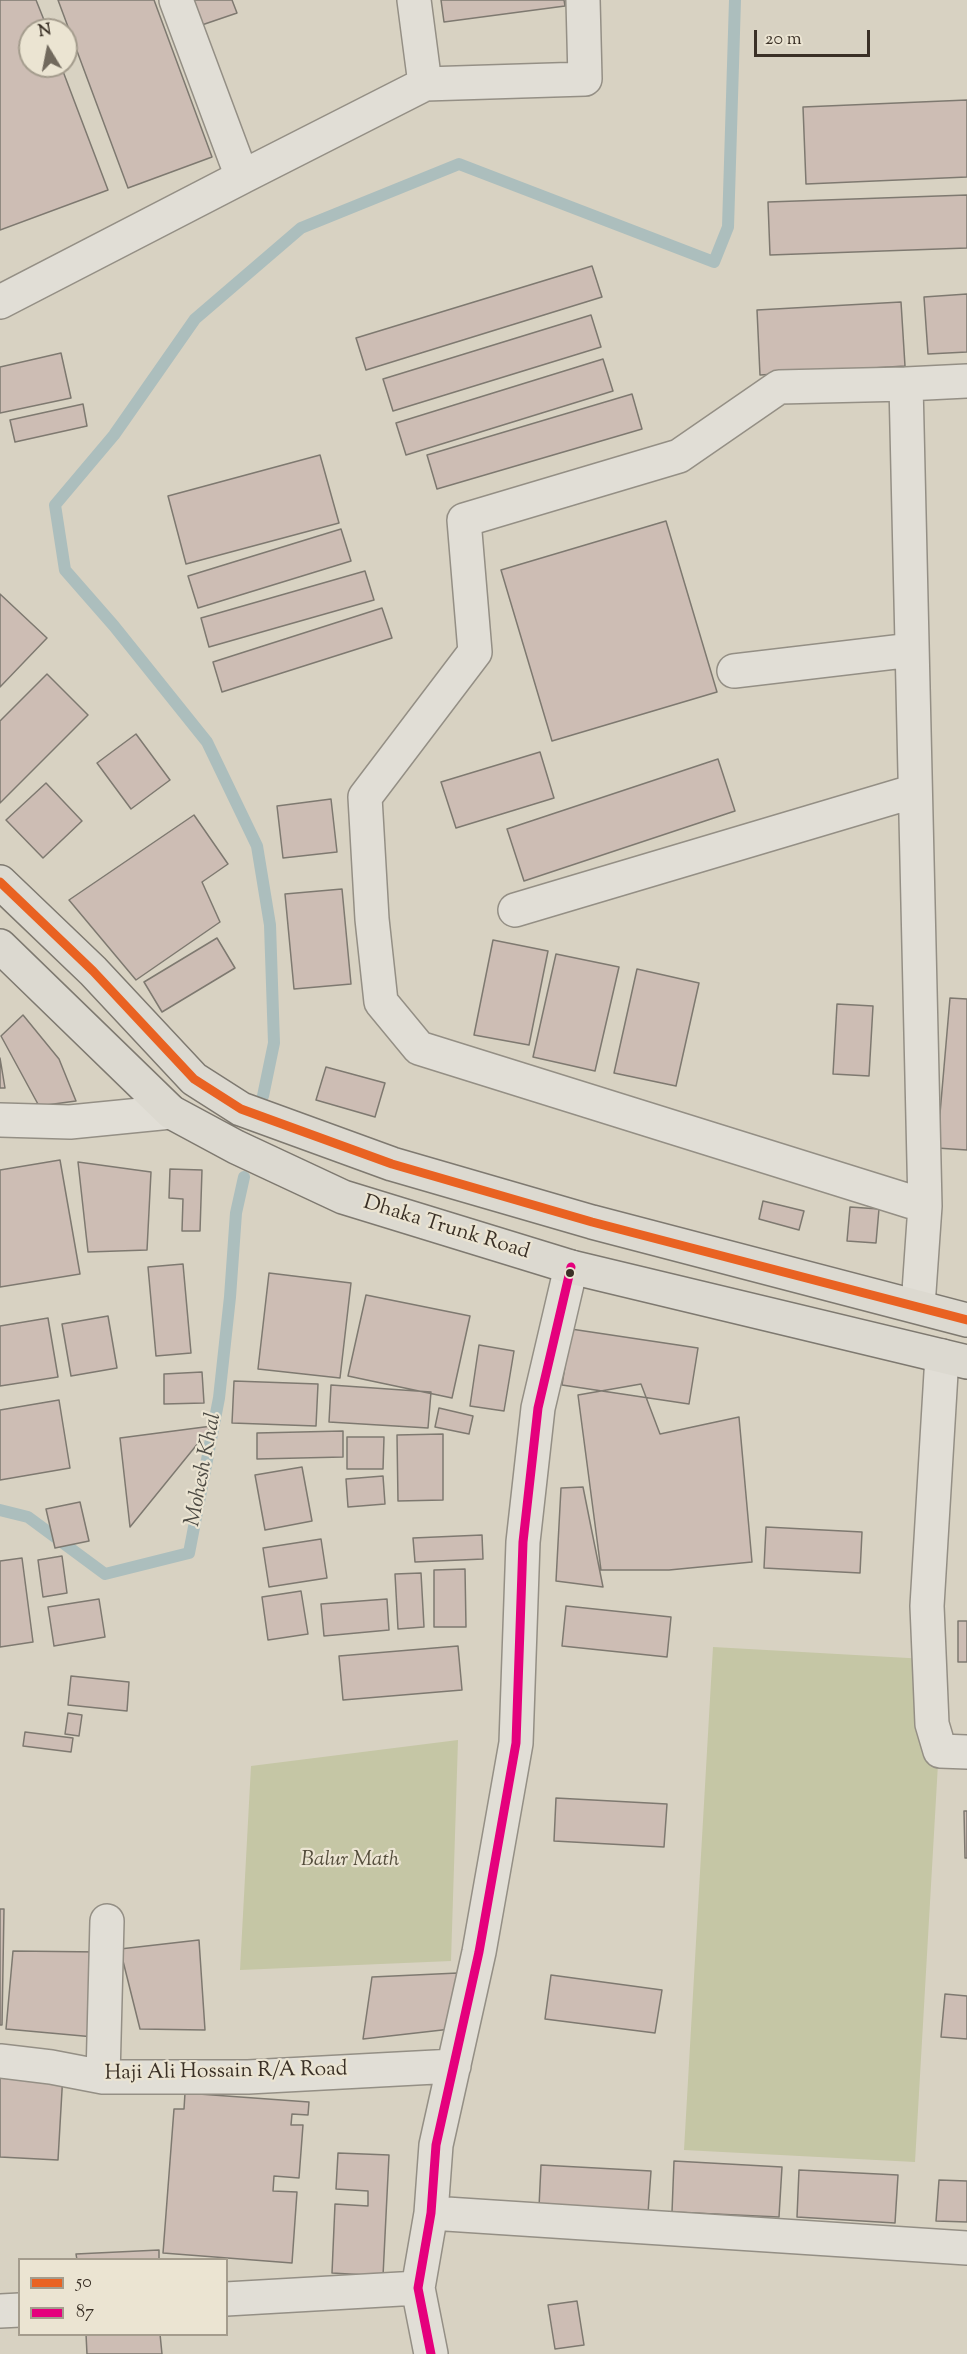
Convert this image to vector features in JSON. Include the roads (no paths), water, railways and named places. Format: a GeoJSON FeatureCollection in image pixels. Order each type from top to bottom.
{"type":"FeatureCollection","features":[{"type":"Feature","properties":{"kind":"main road"},"geometry":{"type":"LineString","coordinates":[[0,882],[93,971],[194,1079],[242,1109],[392,1164],[592,1222],[967,1320]]}},
{"type":"Feature","properties":{"kind":"main road","name":"Dhaka Trunk Road"},"geometry":{"type":"LineString","coordinates":[[0,946],[171,1112],[236,1147],[342,1197],[571,1267],[954,1359]]}},
{"type":"Feature","properties":{"kind":"street"},"geometry":{"type":"LineString","coordinates":[[176,0],[242,177]]}},
{"type":"Feature","properties":{"kind":"street"},"geometry":{"type":"LineString","coordinates":[[414,0],[425,84]]}},
{"type":"Feature","properties":{"kind":"street"},"geometry":{"type":"LineString","coordinates":[[0,302],[425,84],[585,79],[583,0]]}},
{"type":"Feature","properties":{"kind":"street"},"geometry":{"type":"LineString","coordinates":[[925,1206],[419,1048],[381,1002],[372,919],[365,797],[475,652],[465,520],[679,456],[779,387],[967,381]]}},
{"type":"Feature","properties":{"kind":"street"},"geometry":{"type":"LineString","coordinates":[[906,384],[925,1206],[918,1306]]}},
{"type":"Feature","properties":{"kind":"street"},"geometry":{"type":"LineString","coordinates":[[734,671],[912,650]]}},
{"type":"Feature","properties":{"kind":"street"},"geometry":{"type":"LineString","coordinates":[[515,910],[915,791]]}},
{"type":"Feature","properties":{"kind":"street"},"geometry":{"type":"LineString","coordinates":[[0,1120],[70,1122],[171,1112]]}},
{"type":"Feature","properties":{"kind":"street"},"geometry":{"type":"LineString","coordinates":[[431,2354],[418,2288],[431,2213],[436,2145],[479,1952],[516,1743],[523,1542],[538,1408],[571,1267]]}},
{"type":"Feature","properties":{"kind":"street"},"geometry":{"type":"LineString","coordinates":[[949,1752],[940,1752],[932,1724],[927,1606],[954,1359]]}},
{"type":"Feature","properties":{"kind":"street"},"geometry":{"type":"LineString","coordinates":[[104,2077],[107,1921]]}},
{"type":"Feature","properties":{"kind":"street","name":"Haji Ali Hossain R/A Road"},"geometry":{"type":"LineString","coordinates":[[0,2061],[51,2067],[104,2077],[248,2077],[454,2066]]}},
{"type":"Feature","properties":{"kind":"street"},"geometry":{"type":"LineString","coordinates":[[431,2213],[967,2248]]}},
{"type":"Feature","properties":{"kind":"street"},"geometry":{"type":"LineString","coordinates":[[228,2299],[418,2288]]}},
{"type":"Feature","properties":{"kind":"street"},"geometry":{"type":"LineString","coordinates":[[0,2311],[18,2310]]}},
{"type":"Feature","properties":{"kind":"waterway"},"geometry":{"type":"LineString","coordinates":[[263,1096],[274,1043],[270,925],[257,846],[207,742],[114,626],[65,570],[55,505],[114,435],[195,319],[301,228],[459,164],[714,262],[728,227],[735,0]]}},
{"type":"Feature","properties":{"kind":"waterway","name":"Mohesh Khal"},"geometry":{"type":"LineString","coordinates":[[0,1510],[28,1517],[105,1574],[189,1553],[219,1398],[236,1213],[244,1177]]}},
{"type":"Feature","properties":{"kind":"park label","name":"Balur Math"},"geometry":{"type":"Point","coordinates":[350,1861]}}]}
